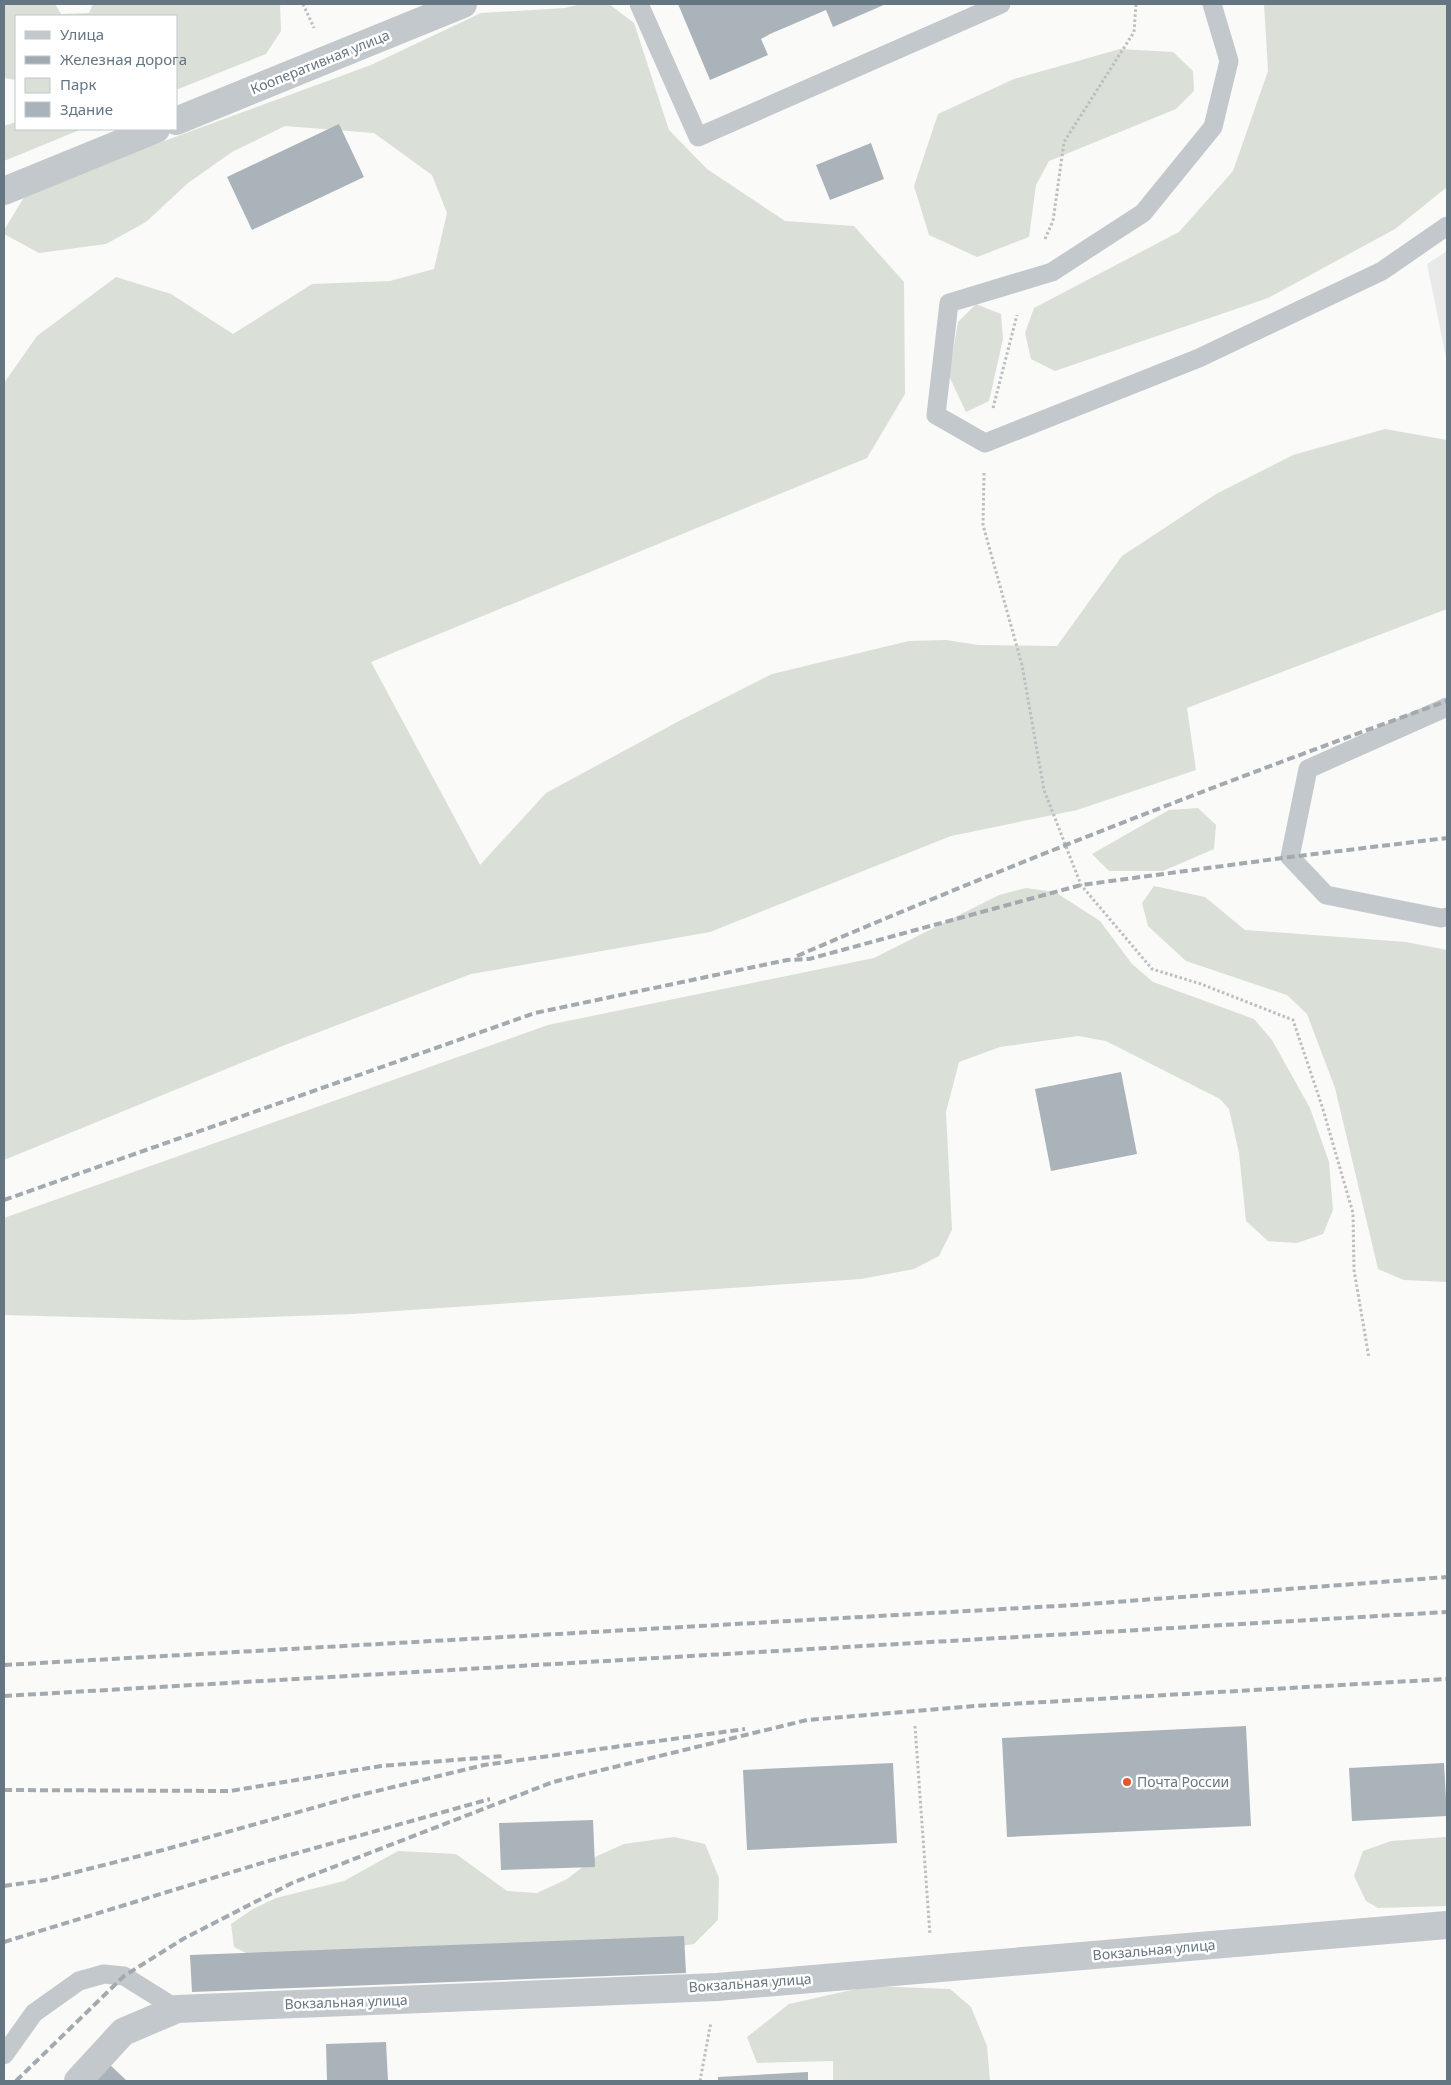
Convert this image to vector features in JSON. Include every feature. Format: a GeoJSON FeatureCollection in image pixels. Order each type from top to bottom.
{"type":"FeatureCollection","features":[{"type":"Feature","properties":{"kind":"street","name":"Кооперативная улица"},"geometry":{"type":"LineString","coordinates":[[178,120],[463,4]]}},
{"type":"Feature","properties":{"kind":"street"},"geometry":{"type":"LineString","coordinates":[[4,191],[154,130]]}},
{"type":"Feature","properties":{"kind":"street","name":"Вокзальная улица"},"geometry":{"type":"LineString","coordinates":[[78,2081],[123,2032],[177,2009],[717,1987],[1447,1925]]}},
{"type":"Feature","properties":{"kind":"lane"},"geometry":{"type":"LineString","coordinates":[[639,4],[698,137],[1001,4]]}},
{"type":"Feature","properties":{"kind":"lane"},"geometry":{"type":"LineString","coordinates":[[1212,4],[1229,61],[1213,127],[1143,213],[1052,272],[949,303],[936,414],[985,442],[1200,358],[1382,270],[1447,226]]}},
{"type":"Feature","properties":{"kind":"lane"},"geometry":{"type":"LineString","coordinates":[[1447,707],[1308,769],[1290,857],[1326,895],[1441,918],[1447,917]]}},
{"type":"Feature","properties":{"kind":"lane"},"geometry":{"type":"LineString","coordinates":[[4,2055],[34,2013],[79,1981],[104,1974],[124,1976],[177,2009]]}},
{"type":"Feature","properties":{"kind":"path"},"geometry":{"type":"LineString","coordinates":[[1136,4],[1134,32],[1064,142],[1054,221],[1026,280],[985,442],[983,525],[1022,665],[1044,790],[1064,845],[1082,885],[1152,969],[1201,984],[1293,1020],[1322,1106],[1353,1213],[1354,1270],[1368,1358]]}},
{"type":"Feature","properties":{"kind":"path"},"geometry":{"type":"LineString","coordinates":[[915,1726],[932,1968]]}},
{"type":"Feature","properties":{"kind":"path"},"geometry":{"type":"LineString","coordinates":[[700,2081],[717,1987]]}},
{"type":"Feature","properties":{"kind":"shaded area"},"geometry":{"type":"Polygon","coordinates":[[[1447,251],[1447,362],[1427,264],[1447,251]]]}},
{"type":"Feature","properties":{"kind":"green space"},"geometry":{"type":"Polygon","coordinates":[[[4,4],[55,4],[61,14],[89,13],[93,4],[280,4],[281,31],[266,54],[178,89],[178,15],[15,15],[15,80],[4,78],[4,4]]]}},
{"type":"Feature","properties":{"kind":"green space"},"geometry":{"type":"Polygon","coordinates":[[[581,4],[609,4],[634,23],[669,130],[707,169],[785,221],[854,226],[904,282],[905,394],[867,458],[371,662],[480,865],[546,793],[681,720],[772,674],[909,641],[946,640],[978,645],[1057,646],[1122,556],[1216,494],[1293,455],[1385,429],[1447,440],[1447,609],[1187,708],[1196,770],[1077,810],[951,836],[710,932],[471,974],[285,1045],[4,1160],[4,383],[37,336],[116,277],[171,294],[233,334],[312,284],[390,281],[434,269],[447,213],[432,175],[374,133],[285,126],[232,152],[188,183],[146,222],[106,244],[39,253],[4,234],[4,230],[28,191],[371,65],[481,13],[565,8],[581,4]]]}},
{"type":"Feature","properties":{"kind":"green space"},"geometry":{"type":"Polygon","coordinates":[[[1264,4],[1447,4],[1447,187],[1395,229],[1268,298],[1055,371],[1031,359],[1025,333],[1034,308],[1179,232],[1233,171],[1268,71],[1264,4]]]}},
{"type":"Feature","properties":{"kind":"green space"},"geometry":{"type":"Polygon","coordinates":[[[1120,49],[1173,52],[1193,71],[1194,91],[1176,109],[1049,161],[1036,185],[1029,237],[977,257],[929,235],[914,186],[938,114],[1014,79],[1120,49]]]}},
{"type":"Feature","properties":{"kind":"green space"},"geometry":{"type":"Polygon","coordinates":[[[15,122],[15,130],[80,130],[4,161],[4,126],[15,122]]]}},
{"type":"Feature","properties":{"kind":"green space"},"geometry":{"type":"Polygon","coordinates":[[[976,304],[1001,314],[1003,339],[989,401],[966,412],[949,376],[958,322],[976,304]]]}},
{"type":"Feature","properties":{"kind":"green space"},"geometry":{"type":"Polygon","coordinates":[[[1198,808],[1216,825],[1214,849],[1163,871],[1109,871],[1092,854],[1169,810],[1198,808]]]}},
{"type":"Feature","properties":{"kind":"green space"},"geometry":{"type":"Polygon","coordinates":[[[1154,886],[1205,897],[1245,930],[1406,942],[1447,950],[1447,1282],[1404,1280],[1378,1269],[1335,1088],[1307,1014],[1287,995],[1186,961],[1148,926],[1142,903],[1154,886]]]}},
{"type":"Feature","properties":{"kind":"green space"},"geometry":{"type":"Polygon","coordinates":[[[1026,888],[1055,892],[1100,921],[1132,964],[1153,982],[1254,1019],[1272,1040],[1310,1108],[1329,1162],[1333,1210],[1323,1234],[1297,1243],[1268,1241],[1246,1221],[1239,1153],[1229,1109],[1220,1099],[1106,1041],[1078,1036],[1000,1047],[959,1062],[946,1112],[952,1230],[939,1256],[914,1269],[861,1279],[352,1314],[186,1320],[4,1315],[4,1218],[548,1025],[874,958],[999,895],[1026,888]]]}},
{"type":"Feature","properties":{"kind":"green space"},"geometry":{"type":"Polygon","coordinates":[[[674,1837],[705,1844],[719,1878],[718,1920],[694,1944],[611,1957],[262,1961],[234,1947],[231,1924],[253,1909],[276,1898],[344,1881],[398,1851],[456,1854],[507,1891],[537,1893],[567,1879],[597,1856],[624,1844],[674,1837]]]}},
{"type":"Feature","properties":{"kind":"green space"},"geometry":{"type":"Polygon","coordinates":[[[1447,1837],[1447,1906],[1378,1908],[1366,1901],[1354,1876],[1363,1851],[1391,1841],[1447,1837]]]}},
{"type":"Feature","properties":{"kind":"green space"},"geometry":{"type":"Polygon","coordinates":[[[869,1986],[950,1989],[971,2007],[987,2046],[990,2081],[833,2081],[833,2061],[757,2063],[747,2037],[789,2004],[869,1986]]]}},
{"type":"Feature","properties":{"kind":"building"},"geometry":{"type":"Polygon","coordinates":[[[678,4],[886,4],[833,27],[826,10],[770,34],[761,39],[768,55],[710,80],[678,4]]]}},
{"type":"Feature","properties":{"kind":"building"},"geometry":{"type":"Polygon","coordinates":[[[339,124],[364,177],[252,230],[227,177],[339,124]]]}},
{"type":"Feature","properties":{"kind":"building"},"geometry":{"type":"Polygon","coordinates":[[[871,143],[884,179],[830,200],[816,165],[871,143]]]}},
{"type":"Feature","properties":{"kind":"building"},"geometry":{"type":"Polygon","coordinates":[[[1121,1072],[1137,1154],[1051,1171],[1035,1089],[1121,1072]]]}},
{"type":"Feature","properties":{"kind":"building","name":"Почта России"},"geometry":{"type":"Polygon","coordinates":[[[1246,1726],[1251,1826],[1007,1837],[1002,1738],[1246,1726]]]}},
{"type":"Feature","properties":{"kind":"building"},"geometry":{"type":"Polygon","coordinates":[[[893,1763],[897,1843],[747,1850],[743,1770],[893,1763]]]}},
{"type":"Feature","properties":{"kind":"building"},"geometry":{"type":"Polygon","coordinates":[[[1444,1763],[1447,1816],[1352,1821],[1349,1768],[1444,1763]]]}},
{"type":"Feature","properties":{"kind":"building"},"geometry":{"type":"Polygon","coordinates":[[[593,1820],[595,1867],[501,1870],[499,1823],[593,1820]]]}},
{"type":"Feature","properties":{"kind":"building"},"geometry":{"type":"Polygon","coordinates":[[[684,1936],[686,1973],[192,1992],[190,1955],[684,1936]]]}},
{"type":"Feature","properties":{"kind":"building"},"geometry":{"type":"Polygon","coordinates":[[[386,2042],[388,2081],[327,2081],[326,2044],[386,2042]]]}},
{"type":"Feature","properties":{"kind":"building"},"geometry":{"type":"Polygon","coordinates":[[[107,2062],[127,2081],[90,2081],[107,2062]]]}},
{"type":"Feature","properties":{"kind":"building"},"geometry":{"type":"Polygon","coordinates":[[[808,2072],[808,2081],[718,2081],[718,2077],[808,2072]]]}},
{"type":"Feature","properties":{"kind":"railway"},"geometry":{"type":"LineString","coordinates":[[797,956],[958,888],[1120,824],[1283,761],[1447,701]]}},
{"type":"Feature","properties":{"kind":"railway"},"geometry":{"type":"LineString","coordinates":[[4,1200],[535,1013],[787,960],[809,959],[1081,885],[1447,838]]}},
{"type":"Feature","properties":{"kind":"railway"},"geometry":{"type":"LineString","coordinates":[[4,1665],[1075,1605],[1447,1577]]}},
{"type":"Feature","properties":{"kind":"railway"},"geometry":{"type":"LineString","coordinates":[[4,1696],[1447,1612]]}},
{"type":"Feature","properties":{"kind":"railway"},"geometry":{"type":"LineString","coordinates":[[16,2081],[124,1976],[183,1939],[292,1883],[553,1782],[807,1720],[974,1706],[1447,1679]]}},
{"type":"Feature","properties":{"kind":"railway"},"geometry":{"type":"LineString","coordinates":[[4,1886],[45,1880],[163,1850],[352,1797],[484,1765],[745,1729]]}},
{"type":"Feature","properties":{"kind":"railway"},"geometry":{"type":"LineString","coordinates":[[4,1790],[230,1791],[381,1766],[504,1756]]}},
{"type":"Feature","properties":{"kind":"railway"},"geometry":{"type":"LineString","coordinates":[[4,1942],[265,1862],[490,1799]]}},
{"type":"Feature","properties":{"kind":"place","name":"Почта России"},"geometry":{"type":"Point","coordinates":[1127,1782]}}]}
